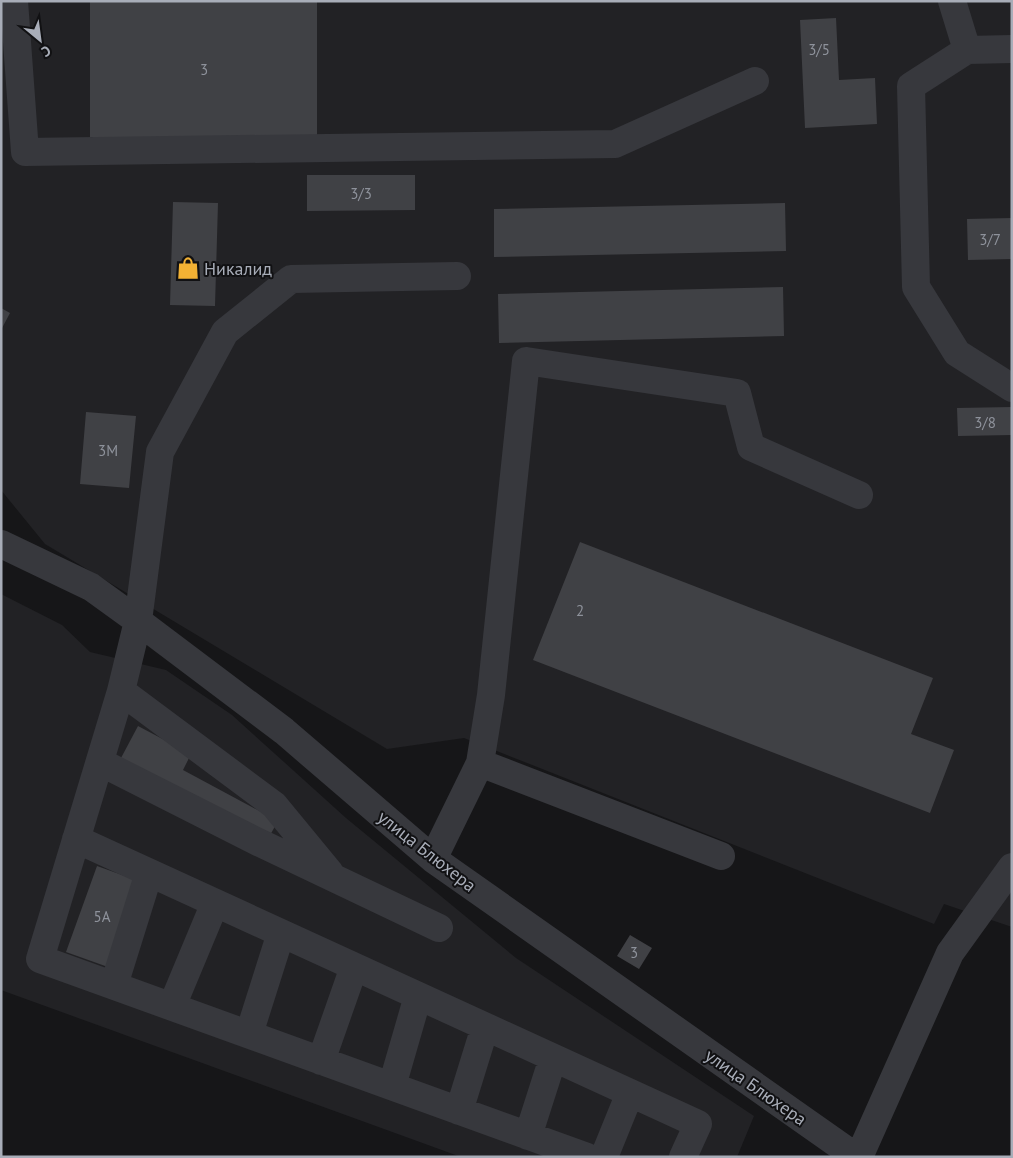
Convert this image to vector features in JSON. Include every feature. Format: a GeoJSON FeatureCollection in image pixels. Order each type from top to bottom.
{"type":"FeatureCollection","features":[{"type":"Feature","properties":{"kind":"street"},"geometry":{"type":"LineString","coordinates":[[14,1],[25,152],[615,144],[755,82]]}},
{"type":"Feature","properties":{"kind":"street"},"geometry":{"type":"LineString","coordinates":[[952,1],[967,50]]}},
{"type":"Feature","properties":{"kind":"street"},"geometry":{"type":"LineString","coordinates":[[1012,49],[967,50],[911,86],[916,287],[957,353],[1012,388]]}},
{"type":"Feature","properties":{"kind":"street"},"geometry":{"type":"LineString","coordinates":[[457,276],[291,279],[225,332],[160,452],[138,621],[121,691],[40,959],[587,1157]]}},
{"type":"Feature","properties":{"kind":"street"},"geometry":{"type":"LineString","coordinates":[[432,859],[480,763],[491,695],[526,361],[738,393],[751,447],[859,495]]}},
{"type":"Feature","properties":{"kind":"street","name":"улица Блюхера"},"geometry":{"type":"LineString","coordinates":[[1,544],[91,587],[284,731],[432,859],[857,1157]]}},
{"type":"Feature","properties":{"kind":"street"},"geometry":{"type":"LineString","coordinates":[[121,691],[274,805],[332,876]]}},
{"type":"Feature","properties":{"kind":"street"},"geometry":{"type":"LineString","coordinates":[[100,762],[258,842],[439,928]]}},
{"type":"Feature","properties":{"kind":"street"},"geometry":{"type":"LineString","coordinates":[[480,763],[721,856]]}},
{"type":"Feature","properties":{"kind":"street"},"geometry":{"type":"LineString","coordinates":[[76,839],[698,1124],[683,1157]]}},
{"type":"Feature","properties":{"kind":"street"},"geometry":{"type":"LineString","coordinates":[[857,1157],[950,953],[1012,867]]}},
{"type":"Feature","properties":{"kind":"street"},"geometry":{"type":"LineString","coordinates":[[114,986],[149,873]]}},
{"type":"Feature","properties":{"kind":"street"},"geometry":{"type":"LineString","coordinates":[[172,1006],[215,903]]}},
{"type":"Feature","properties":{"kind":"street"},"geometry":{"type":"LineString","coordinates":[[249,1034],[281,933]]}},
{"type":"Feature","properties":{"kind":"street"},"geometry":{"type":"LineString","coordinates":[[321,1061],[354,966]]}},
{"type":"Feature","properties":{"kind":"street"},"geometry":{"type":"LineString","coordinates":[[392,1086],[418,996]]}},
{"type":"Feature","properties":{"kind":"street"},"geometry":{"type":"LineString","coordinates":[[459,1110],[485,1027]]}},
{"type":"Feature","properties":{"kind":"street"},"geometry":{"type":"LineString","coordinates":[[528,1136],[553,1058]]}},
{"type":"Feature","properties":{"kind":"street"},"geometry":{"type":"LineString","coordinates":[[604,1157],[630,1093]]}},
{"type":"Feature","properties":{"kind":"shaded area"},"geometry":{"type":"Polygon","coordinates":[[[1,1],[1012,1],[1012,927],[944,904],[934,924],[464,738],[387,749],[45,544],[1,490],[1,1]]]}},
{"type":"Feature","properties":{"kind":"shaded area"},"geometry":{"type":"Polygon","coordinates":[[[1,594],[62,625],[90,652],[166,670],[232,715],[346,818],[516,958],[754,1116],[737,1157],[461,1157],[1,990],[1,594]]]}},
{"type":"Feature","properties":{"kind":"building"},"geometry":{"type":"Polygon","coordinates":[[[90,1],[317,1],[317,137],[90,137],[90,1]]]}},
{"type":"Feature","properties":{"kind":"building"},"geometry":{"type":"Polygon","coordinates":[[[836,18],[839,80],[875,78],[877,124],[805,128],[800,20],[836,18]]]}},
{"type":"Feature","properties":{"kind":"building"},"geometry":{"type":"Polygon","coordinates":[[[307,175],[415,175],[415,210],[307,211],[307,175]]]}},
{"type":"Feature","properties":{"kind":"building"},"geometry":{"type":"Polygon","coordinates":[[[173,202],[218,203],[215,306],[170,305],[173,202]]]}},
{"type":"Feature","properties":{"kind":"building"},"geometry":{"type":"Polygon","coordinates":[[[785,203],[786,251],[494,257],[494,209],[785,203]]]}},
{"type":"Feature","properties":{"kind":"building"},"geometry":{"type":"Polygon","coordinates":[[[1012,218],[1012,259],[968,260],[967,219],[1012,218]]]}},
{"type":"Feature","properties":{"kind":"building"},"geometry":{"type":"Polygon","coordinates":[[[783,287],[784,336],[499,343],[498,294],[783,287]]]}},
{"type":"Feature","properties":{"kind":"building"},"geometry":{"type":"Polygon","coordinates":[[[1,308],[10,313],[1,330],[1,308]]]}},
{"type":"Feature","properties":{"kind":"building"},"geometry":{"type":"Polygon","coordinates":[[[1012,407],[1012,435],[958,436],[957,408],[1012,407]]]}},
{"type":"Feature","properties":{"kind":"building"},"geometry":{"type":"Polygon","coordinates":[[[86,412],[136,416],[129,488],[80,484],[86,412]]]}},
{"type":"Feature","properties":{"kind":"building"},"geometry":{"type":"Polygon","coordinates":[[[580,542],[933,678],[911,734],[954,750],[930,813],[533,660],[580,542]]]}},
{"type":"Feature","properties":{"kind":"building"},"geometry":{"type":"Polygon","coordinates":[[[138,726],[191,754],[183,770],[278,821],[269,837],[121,758],[138,726]]]}},
{"type":"Feature","properties":{"kind":"building"},"geometry":{"type":"Polygon","coordinates":[[[97,866],[139,881],[108,967],[66,952],[97,866]]]}},
{"type":"Feature","properties":{"kind":"building"},"geometry":{"type":"Polygon","coordinates":[[[630,935],[652,948],[639,969],[617,956],[630,935]]]}},
{"type":"Feature","properties":{"kind":"place","name":"Никалид"},"geometry":{"type":"Point","coordinates":[188,268]}}]}
